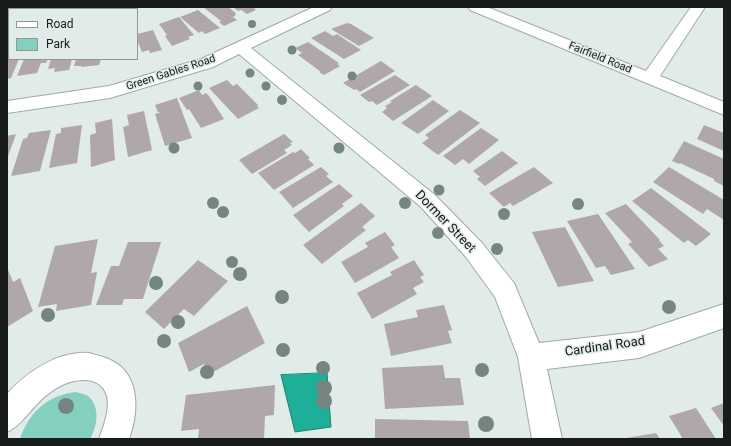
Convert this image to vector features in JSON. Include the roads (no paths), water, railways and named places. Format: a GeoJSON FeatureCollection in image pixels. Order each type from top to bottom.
{"type":"FeatureCollection","features":[{"type":"Feature","properties":{"kind":"street","name":"Green Gables Road"},"geometry":{"type":"LineString","coordinates":[[7,107],[110,92],[207,63],[325,7]]}},
{"type":"Feature","properties":{"kind":"street","name":"Fairfield Road"},"geometry":{"type":"LineString","coordinates":[[475,7],[724,109]]}},
{"type":"Feature","properties":{"kind":"street"},"geometry":{"type":"LineString","coordinates":[[650,78],[698,7]]}},
{"type":"Feature","properties":{"kind":"street","name":"Dormer Street"},"geometry":{"type":"LineString","coordinates":[[240,47],[428,201],[474,250],[505,291],[530,357],[547,439]]}},
{"type":"Feature","properties":{"kind":"street","name":"Cardinal Road"},"geometry":{"type":"LineString","coordinates":[[530,357],[639,345],[724,316]]}},
{"type":"Feature","properties":{"kind":"street"},"geometry":{"type":"LineString","coordinates":[[7,417],[22,397],[40,381],[60,371],[80,366],[97,368],[111,376],[120,389],[123,406],[120,426],[114,439]]}}]}
